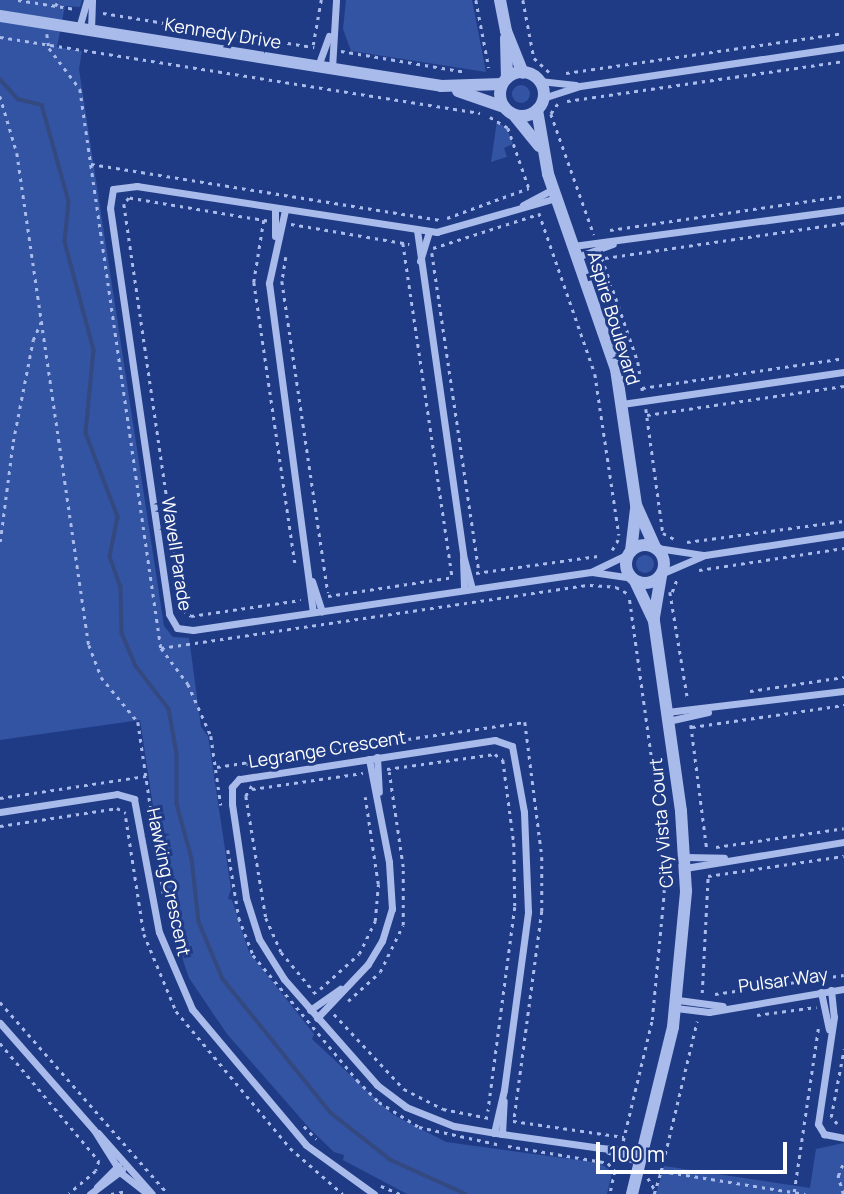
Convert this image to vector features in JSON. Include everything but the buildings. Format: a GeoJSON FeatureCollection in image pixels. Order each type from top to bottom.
{"type":"FeatureCollection","features":[{"type":"Feature","properties":{"kind":"street"},"geometry":{"type":"LineString","coordinates":[[85,29],[90,0]]}},
{"type":"Feature","properties":{"kind":"street"},"geometry":{"type":"LineString","coordinates":[[318,66],[328,49],[336,0]]}},
{"type":"Feature","properties":{"kind":"street"},"geometry":{"type":"LineString","coordinates":[[500,0],[511,73],[509,111],[537,110],[550,96],[580,86],[844,47]]}},
{"type":"Feature","properties":{"kind":"street"},"geometry":{"type":"LineString","coordinates":[[85,29],[88,11]]}},
{"type":"Feature","properties":{"kind":"street","name":"Kennedy Drive"},"geometry":{"type":"LineString","coordinates":[[0,16],[441,86],[509,111]]}},
{"type":"Feature","properties":{"kind":"street"},"geometry":{"type":"LineString","coordinates":[[328,49],[332,68]]}},
{"type":"Feature","properties":{"kind":"street"},"geometry":{"type":"LineString","coordinates":[[511,73],[580,86]]}},
{"type":"Feature","properties":{"kind":"street"},"geometry":{"type":"LineString","coordinates":[[482,100],[511,73]]}},
{"type":"Feature","properties":{"kind":"street"},"geometry":{"type":"LineString","coordinates":[[539,80],[550,96]]}},
{"type":"Feature","properties":{"kind":"street","name":"Aspire Boulevard"},"geometry":{"type":"LineString","coordinates":[[537,110],[539,146],[616,369],[636,505],[629,553]]}},
{"type":"Feature","properties":{"kind":"street","name":"Aspire Boulevard"},"geometry":{"type":"LineString","coordinates":[[509,111],[539,146]]}},
{"type":"Feature","properties":{"kind":"street","name":"Wavell Parade"},"geometry":{"type":"LineString","coordinates":[[275,208],[122,185],[109,197],[169,614],[174,625],[187,630],[591,572],[634,580]]}},
{"type":"Feature","properties":{"kind":"street"},"geometry":{"type":"LineString","coordinates":[[313,612],[312,580],[269,290],[275,240],[275,208],[429,232],[448,231],[555,193]]}},
{"type":"Feature","properties":{"kind":"street"},"geometry":{"type":"LineString","coordinates":[[575,251],[844,209]]}},
{"type":"Feature","properties":{"kind":"street"},"geometry":{"type":"LineString","coordinates":[[275,240],[285,210]]}},
{"type":"Feature","properties":{"kind":"street"},"geometry":{"type":"LineString","coordinates":[[417,230],[468,589]]}},
{"type":"Feature","properties":{"kind":"street"},"geometry":{"type":"LineString","coordinates":[[420,262],[429,232]]}},
{"type":"Feature","properties":{"kind":"street"},"geometry":{"type":"LineString","coordinates":[[575,251],[597,246]]}},
{"type":"Feature","properties":{"kind":"street"},"geometry":{"type":"LineString","coordinates":[[622,404],[844,372]]}},
{"type":"Feature","properties":{"kind":"street","name":"Aspire Boulevard"},"geometry":{"type":"LineString","coordinates":[[636,505],[656,548]]}},
{"type":"Feature","properties":{"kind":"street"},"geometry":{"type":"LineString","coordinates":[[634,580],[646,584],[679,565],[705,555],[844,534]]}},
{"type":"Feature","properties":{"kind":"street"},"geometry":{"type":"LineString","coordinates":[[656,548],[665,562],[662,575],[651,595],[634,580],[626,567],[629,553],[642,545],[705,555]]}},
{"type":"Feature","properties":{"kind":"street","name":"Wavell Parade"},"geometry":{"type":"LineString","coordinates":[[591,572],[629,553]]}},
{"type":"Feature","properties":{"kind":"street"},"geometry":{"type":"LineString","coordinates":[[312,580],[322,611]]}},
{"type":"Feature","properties":{"kind":"street","name":"City Vista Court"},"geometry":{"type":"LineString","coordinates":[[651,595],[685,863],[677,1004]]}},
{"type":"Feature","properties":{"kind":"street"},"geometry":{"type":"LineString","coordinates":[[668,717],[844,691]]}},
{"type":"Feature","properties":{"kind":"street","name":"Legrange Crescent"},"geometry":{"type":"LineString","coordinates":[[498,1133],[528,901],[526,837],[514,751],[505,741],[495,740],[250,776],[236,781],[231,797],[251,918],[274,966],[377,1085],[406,1107],[442,1123],[498,1133],[620,1152],[642,1157]]}},
{"type":"Feature","properties":{"kind":"street"},"geometry":{"type":"LineString","coordinates":[[317,1018],[325,1004],[349,983],[376,953],[391,909],[373,758]]}},
{"type":"Feature","properties":{"kind":"street","name":"Hawking Crescent"},"geometry":{"type":"LineString","coordinates":[[0,812],[117,794],[134,799],[159,932],[184,996],[214,1039],[306,1145],[374,1194]]}},
{"type":"Feature","properties":{"kind":"street"},"geometry":{"type":"LineString","coordinates":[[685,863],[844,842]]}},
{"type":"Feature","properties":{"kind":"street","name":"Pulsar Way"},"geometry":{"type":"LineString","coordinates":[[677,1004],[699,1012],[844,989]]}},
{"type":"Feature","properties":{"kind":"street"},"geometry":{"type":"LineString","coordinates":[[831,990],[831,1037],[818,1124],[824,1134],[844,1138]]}},
{"type":"Feature","properties":{"kind":"street"},"geometry":{"type":"LineString","coordinates":[[821,992],[831,1037]]}},
{"type":"Feature","properties":{"kind":"street"},"geometry":{"type":"LineString","coordinates":[[310,1010],[325,1004]]}},
{"type":"Feature","properties":{"kind":"street"},"geometry":{"type":"LineString","coordinates":[[632,1194],[670,1047],[677,1004]]}},
{"type":"Feature","properties":{"kind":"street","name":"Pulsar Way"},"geometry":{"type":"LineString","coordinates":[[677,1004],[727,1006]]}},
{"type":"Feature","properties":{"kind":"street"},"geometry":{"type":"LineString","coordinates":[[0,1023],[94,1130],[112,1144],[120,1168],[150,1194]]}},
{"type":"Feature","properties":{"kind":"street"},"geometry":{"type":"LineString","coordinates":[[92,1192],[120,1168]]}},
{"type":"Feature","properties":{"kind":"path"},"geometry":{"type":"LineString","coordinates":[[18,0],[473,73]]}},
{"type":"Feature","properties":{"kind":"path"},"geometry":{"type":"LineString","coordinates":[[55,6],[59,0]]}},
{"type":"Feature","properties":{"kind":"path"},"geometry":{"type":"LineString","coordinates":[[313,47],[320,0]]}},
{"type":"Feature","properties":{"kind":"path"},"geometry":{"type":"LineString","coordinates":[[476,0],[489,68],[482,100]]}},
{"type":"Feature","properties":{"kind":"path"},"geometry":{"type":"LineString","coordinates":[[523,0],[534,58],[547,71],[575,73],[844,33]]}},
{"type":"Feature","properties":{"kind":"path"},"geometry":{"type":"LineString","coordinates":[[47,33],[49,44],[79,89],[161,648],[188,684],[202,725],[211,736],[221,807]]}},
{"type":"Feature","properties":{"kind":"path"},"geometry":{"type":"LineString","coordinates":[[0,37],[482,100],[508,128],[595,374],[619,535]]}},
{"type":"Feature","properties":{"kind":"path"},"geometry":{"type":"LineString","coordinates":[[489,68],[511,73],[534,58]]}},
{"type":"Feature","properties":{"kind":"path"},"geometry":{"type":"LineString","coordinates":[[550,96],[560,102],[844,61]]}},
{"type":"Feature","properties":{"kind":"path"},"geometry":{"type":"LineString","coordinates":[[0,96],[16,149],[91,655],[101,677],[137,718],[166,909]]}},
{"type":"Feature","properties":{"kind":"path"},"geometry":{"type":"LineString","coordinates":[[560,102],[551,114],[602,259],[642,388],[663,533],[677,540],[698,542],[844,521]]}},
{"type":"Feature","properties":{"kind":"path"},"geometry":{"type":"LineString","coordinates":[[90,164],[439,220],[529,188]]}},
{"type":"Feature","properties":{"kind":"path"},"geometry":{"type":"LineString","coordinates":[[593,232],[844,196]]}},
{"type":"Feature","properties":{"kind":"path"},"geometry":{"type":"LineString","coordinates":[[264,220],[254,282],[297,573]]}},
{"type":"Feature","properties":{"kind":"path"},"geometry":{"type":"LineString","coordinates":[[602,259],[844,223]]}},
{"type":"Feature","properties":{"kind":"path"},"geometry":{"type":"LineString","coordinates":[[290,236],[292,224]]}},
{"type":"Feature","properties":{"kind":"path"},"geometry":{"type":"LineString","coordinates":[[403,243],[452,577]]}},
{"type":"Feature","properties":{"kind":"path"},"geometry":{"type":"LineString","coordinates":[[288,247],[282,281],[328,596]]}},
{"type":"Feature","properties":{"kind":"path"},"geometry":{"type":"LineString","coordinates":[[432,248],[480,572]]}},
{"type":"Feature","properties":{"kind":"path"},"geometry":{"type":"LineString","coordinates":[[0,542],[13,442],[33,340],[41,322]]}},
{"type":"Feature","properties":{"kind":"path"},"geometry":{"type":"LineString","coordinates":[[642,388],[844,358]]}},
{"type":"Feature","properties":{"kind":"path"},"geometry":{"type":"LineString","coordinates":[[647,415],[844,386]]}},
{"type":"Feature","properties":{"kind":"path"},"geometry":{"type":"LineString","coordinates":[[677,540],[677,551]]}},
{"type":"Feature","properties":{"kind":"path"},"geometry":{"type":"LineString","coordinates":[[694,570],[844,548]]}},
{"type":"Feature","properties":{"kind":"path"},"geometry":{"type":"LineString","coordinates":[[679,565],[682,575],[672,592],[707,848],[702,996],[844,975]]}},
{"type":"Feature","properties":{"kind":"path"},"geometry":{"type":"LineString","coordinates":[[161,648],[590,585],[616,587],[628,598],[659,814],[664,892],[652,1020],[610,1194]]}},
{"type":"Feature","properties":{"kind":"path"},"geometry":{"type":"LineString","coordinates":[[299,586],[301,600]]}},
{"type":"Feature","properties":{"kind":"path"},"geometry":{"type":"LineString","coordinates":[[628,598],[672,592]]}},
{"type":"Feature","properties":{"kind":"path"},"geometry":{"type":"LineString","coordinates":[[740,692],[844,677]]}},
{"type":"Feature","properties":{"kind":"path"},"geometry":{"type":"LineString","coordinates":[[688,700],[701,698]]}},
{"type":"Feature","properties":{"kind":"path"},"geometry":{"type":"LineString","coordinates":[[692,727],[844,705]]}},
{"type":"Feature","properties":{"kind":"path"},"geometry":{"type":"LineString","coordinates":[[216,767],[525,722],[527,733]]}},
{"type":"Feature","properties":{"kind":"path"},"geometry":{"type":"LineString","coordinates":[[487,1117],[514,924],[514,843],[503,760],[495,754],[252,789],[246,796],[266,918],[281,952],[315,994],[404,1089],[443,1109],[487,1117],[624,1138]]}},
{"type":"Feature","properties":{"kind":"path"},"geometry":{"type":"LineString","coordinates":[[248,762],[252,789]]}},
{"type":"Feature","properties":{"kind":"path"},"geometry":{"type":"LineString","coordinates":[[315,994],[359,954],[377,911],[378,884],[362,773]]}},
{"type":"Feature","properties":{"kind":"path"},"geometry":{"type":"LineString","coordinates":[[0,798],[146,776]]}},
{"type":"Feature","properties":{"kind":"path"},"geometry":{"type":"LineString","coordinates":[[0,825],[117,808],[126,813]]}},
{"type":"Feature","properties":{"kind":"path"},"geometry":{"type":"LineString","coordinates":[[707,848],[844,828]]}},
{"type":"Feature","properties":{"kind":"path"},"geometry":{"type":"LineString","coordinates":[[227,846],[239,918],[261,967],[379,1102],[435,1133],[596,1159],[615,1171]]}},
{"type":"Feature","properties":{"kind":"path"},"geometry":{"type":"LineString","coordinates":[[708,876],[844,856]]}},
{"type":"Feature","properties":{"kind":"path"},"geometry":{"type":"LineString","coordinates":[[0,1002],[168,1194]]}},
{"type":"Feature","properties":{"kind":"path"},"geometry":{"type":"LineString","coordinates":[[794,1192],[817,1042],[816,1007],[825,1006]]}},
{"type":"Feature","properties":{"kind":"path"},"geometry":{"type":"LineString","coordinates":[[654,1194],[699,1012]]}},
{"type":"Feature","properties":{"kind":"path"},"geometry":{"type":"LineString","coordinates":[[0,1043],[99,1161],[96,1171],[69,1194]]}},
{"type":"Feature","properties":{"kind":"path"},"geometry":{"type":"LineString","coordinates":[[837,1124],[831,1117],[844,1049]]}},
{"type":"Feature","properties":{"kind":"path"},"geometry":{"type":"LineString","coordinates":[[297,1117],[320,1143]]}},
{"type":"Feature","properties":{"kind":"path"},"geometry":{"type":"LineString","coordinates":[[843,1194],[838,1176],[844,1161]]}},
{"type":"Feature","properties":{"kind":"path"},"geometry":{"type":"LineString","coordinates":[[661,1171],[805,1194]]}},
{"type":"Feature","properties":{"kind":"path"},"geometry":{"type":"LineString","coordinates":[[377,1184],[400,1194]]}},
{"type":"Feature","properties":{"kind":"path"},"geometry":{"type":"LineString","coordinates":[[111,1194],[121,1189],[131,1194]]}},
{"type":"Feature","properties":{"kind":"shaded area"},"geometry":{"type":"Polygon","coordinates":[[[0,0],[82,0],[80,7],[65,6],[57,47],[82,51],[79,69],[164,626],[173,637],[189,638],[201,727],[208,736],[231,889],[228,899],[232,900],[249,952],[314,1034],[312,1039],[392,1114],[446,1142],[600,1163],[612,1172],[607,1194],[407,1194],[343,1160],[344,1155],[334,1152],[310,1129],[227,1034],[189,978],[171,925],[140,720],[0,740],[0,0]]]}},
{"type":"Feature","properties":{"kind":"shaded area"},"geometry":{"type":"Polygon","coordinates":[[[346,0],[472,0],[486,72],[351,51],[343,29],[346,0]]]}},
{"type":"Feature","properties":{"kind":"shaded area"},"geometry":{"type":"Polygon","coordinates":[[[521,85],[527,88],[530,94],[527,100],[521,103],[515,100],[512,94],[515,88],[521,85]]]}},
{"type":"Feature","properties":{"kind":"shaded area"},"geometry":{"type":"Polygon","coordinates":[[[497,121],[507,129],[513,144],[504,148],[507,157],[491,162],[497,121]]]}},
{"type":"Feature","properties":{"kind":"shaded area"},"geometry":{"type":"Polygon","coordinates":[[[645,555],[651,558],[654,564],[651,570],[645,573],[639,570],[636,564],[639,558],[645,555]]]}},
{"type":"Feature","properties":{"kind":"shaded area"},"geometry":{"type":"Polygon","coordinates":[[[844,1143],[844,1194],[656,1194],[664,1166],[810,1188],[816,1149],[844,1143]]]}},
{"type":"Feature","properties":{"kind":"waterway"},"geometry":{"type":"LineString","coordinates":[[0,79],[18,99],[42,105],[69,202],[65,242],[94,350],[86,433],[118,517],[110,557],[121,587],[122,633],[136,666],[169,709],[177,754],[177,804],[192,859],[199,922],[223,979],[331,1113],[391,1160],[466,1194]]}}]}
